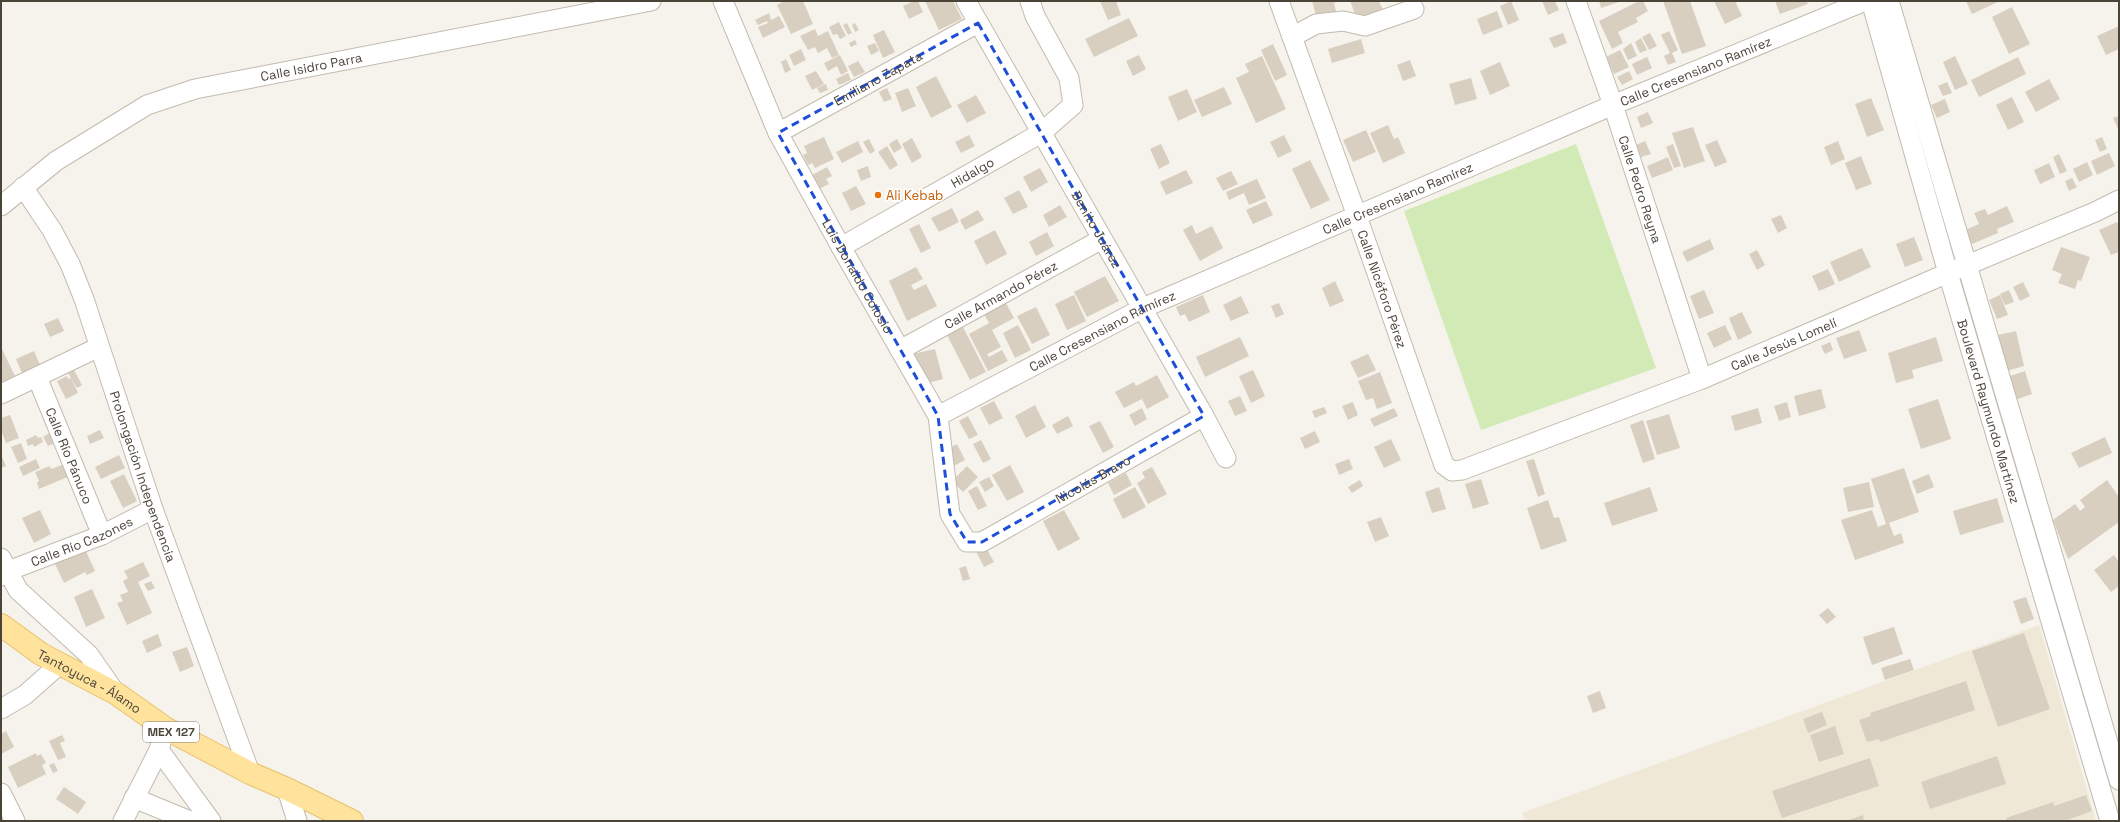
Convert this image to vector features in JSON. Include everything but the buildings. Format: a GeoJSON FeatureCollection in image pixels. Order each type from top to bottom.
{"type":"FeatureCollection","features":[{"type":"Feature","properties":{"kind":"main road","name":"Tantoyuca - Álamo"},"geometry":{"type":"LineString","coordinates":[[1,625],[41,654],[116,694],[165,728],[250,773],[287,789],[352,821]]}},
{"type":"Feature","properties":{"kind":"street","name":"Calle Isidro Parra"},"geometry":{"type":"LineString","coordinates":[[1,206],[56,161],[147,105],[195,89],[651,1]]}},
{"type":"Feature","properties":{"kind":"street","name":"Luis Donaldo Colosio"},"geometry":{"type":"LineString","coordinates":[[722,1],[778,133],[840,247],[938,416],[950,514],[967,542],[982,542]]}},
{"type":"Feature","properties":{"kind":"street","name":"Benito Juárez"},"geometry":{"type":"LineString","coordinates":[[966,1],[1143,308],[1226,458]]}},
{"type":"Feature","properties":{"kind":"street","name":"Hidalgo"},"geometry":{"type":"LineString","coordinates":[[840,247],[1041,133],[1073,104],[1069,78],[1035,16],[1030,1]]}},
{"type":"Feature","properties":{"kind":"street","name":"Calle Nicéforo Pérez"},"geometry":{"type":"LineString","coordinates":[[1279,1],[1358,216],[1444,465]]}},
{"type":"Feature","properties":{"kind":"street","name":"Calle Pedro Reyna"},"geometry":{"type":"LineString","coordinates":[[1576,1],[1613,105],[1702,379]]}},
{"type":"Feature","properties":{"kind":"street","name":"Calle Cresensiano Ramírez"},"geometry":{"type":"LineString","coordinates":[[938,416],[1143,308],[1613,105],[1865,1]]}},
{"type":"Feature","properties":{"kind":"street","name":"Boulevard Raymundo Martínez"},"geometry":{"type":"LineString","coordinates":[[1871,1],[1948,273],[2110,821]]}},
{"type":"Feature","properties":{"kind":"street","name":"Boulevard Raymundo Martínez"},"geometry":{"type":"LineString","coordinates":[[1890,1],[1969,264],[2119,780]]}},
{"type":"Feature","properties":{"kind":"street"},"geometry":{"type":"LineString","coordinates":[[1292,37],[1316,24],[1343,21],[1365,26],[1414,9]]}},
{"type":"Feature","properties":{"kind":"street","name":"Emiliano Zapata"},"geometry":{"type":"LineString","coordinates":[[778,133],[978,23]]}},
{"type":"Feature","properties":{"kind":"street","name":"Prolongación Independencia"},"geometry":{"type":"LineString","coordinates":[[23,187],[52,230],[70,264],[84,299],[153,509],[250,773]]}},
{"type":"Feature","properties":{"kind":"street","name":"Calle Jesús Lomelí"},"geometry":{"type":"LineString","coordinates":[[1444,465],[1452,471],[1462,470],[1702,379],[1969,264],[2095,212],[2119,200]]}},
{"type":"Feature","properties":{"kind":"street","name":"Calle Armando Pérez"},"geometry":{"type":"LineString","coordinates":[[900,350],[1102,239]]}},
{"type":"Feature","properties":{"kind":"street"},"geometry":{"type":"LineString","coordinates":[[1,394],[99,347]]}},
{"type":"Feature","properties":{"kind":"street","name":"Calle Río Pánuco"},"geometry":{"type":"LineString","coordinates":[[37,377],[102,535]]}},
{"type":"Feature","properties":{"kind":"street","name":"Nicolás Bravo"},"geometry":{"type":"LineString","coordinates":[[982,542],[1204,416]]}},
{"type":"Feature","properties":{"kind":"street","name":"Calle Río Cazones"},"geometry":{"type":"LineString","coordinates":[[3,568],[102,535],[153,509]]}},
{"type":"Feature","properties":{"kind":"street"},"geometry":{"type":"LineString","coordinates":[[2033,562],[2053,555]]}},
{"type":"Feature","properties":{"kind":"street"},"geometry":{"type":"LineString","coordinates":[[3,568],[18,590],[89,655],[116,694]]}},
{"type":"Feature","properties":{"kind":"street"},"geometry":{"type":"LineString","coordinates":[[1,709],[25,695],[60,664]]}},
{"type":"Feature","properties":{"kind":"street"},"geometry":{"type":"LineString","coordinates":[[122,821],[158,750],[165,728]]}},
{"type":"Feature","properties":{"kind":"street"},"geometry":{"type":"LineString","coordinates":[[158,750],[211,821]]}},
{"type":"Feature","properties":{"kind":"street"},"geometry":{"type":"LineString","coordinates":[[287,789],[297,821]]}},
{"type":"Feature","properties":{"kind":"street"},"geometry":{"type":"LineString","coordinates":[[1,793],[15,821]]}},
{"type":"Feature","properties":{"kind":"street"},"geometry":{"type":"LineString","coordinates":[[134,798],[190,821]]}},
{"type":"Feature","properties":{"kind":"highlighted area"},"geometry":{"type":"Polygon","coordinates":[[[978,23],[1204,416],[982,542],[967,542],[950,514],[938,416],[778,133],[978,23]]]}},
{"type":"Feature","properties":{"kind":"shaded area"},"geometry":{"type":"Polygon","coordinates":[[[2039,625],[2096,821],[1526,821],[1522,813],[2039,625]]]}},
{"type":"Feature","properties":{"kind":"green space"},"geometry":{"type":"Polygon","coordinates":[[[1576,144],[1656,368],[1481,430],[1404,211],[1576,144]]]}},
{"type":"Feature","properties":{"kind":"place","name":"Ali Kebab"},"geometry":{"type":"Point","coordinates":[878,195]}}]}
